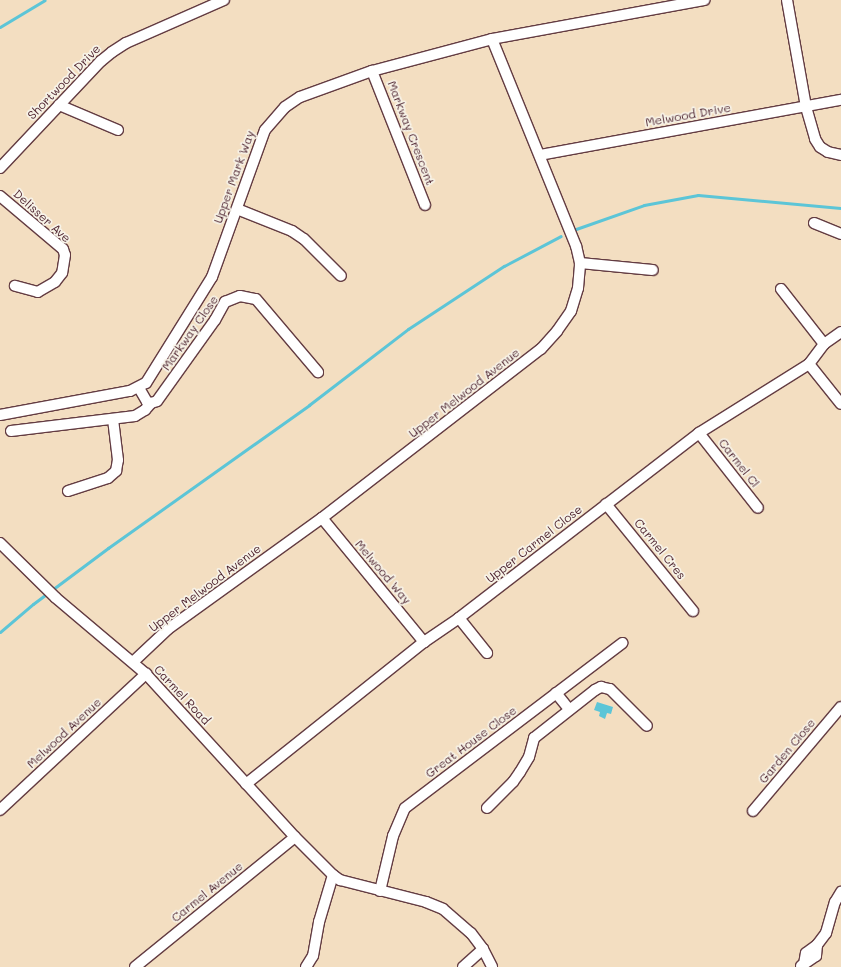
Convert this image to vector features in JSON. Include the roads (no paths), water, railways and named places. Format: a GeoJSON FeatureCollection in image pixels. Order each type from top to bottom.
{"type":"FeatureCollection","features":[{"type":"Feature","properties":{"kind":"street","name":"Shortwood Drive"},"geometry":{"type":"LineString","coordinates":[[0,168],[101,61],[126,43],[224,0]]}},
{"type":"Feature","properties":{"kind":"street","name":"Upper Mark Way"},"geometry":{"type":"LineString","coordinates":[[139,388],[151,376],[212,277],[265,130],[273,118],[285,107],[300,97],[372,71],[492,39],[704,0]]}},
{"type":"Feature","properties":{"kind":"street"},"geometry":{"type":"LineString","coordinates":[[787,0],[806,107],[815,139],[820,147],[828,152],[841,155]]}},
{"type":"Feature","properties":{"kind":"street","name":"Upper Melwood Avenue"},"geometry":{"type":"LineString","coordinates":[[133,662],[168,629],[322,518],[541,349],[557,332],[571,311],[578,288],[580,263],[576,246],[492,39]]}},
{"type":"Feature","properties":{"kind":"street","name":"Markway Crescent"},"geometry":{"type":"LineString","coordinates":[[372,71],[425,205]]}},
{"type":"Feature","properties":{"kind":"street","name":"Melwood Drive"},"geometry":{"type":"LineString","coordinates":[[540,155],[841,100]]}},
{"type":"Feature","properties":{"kind":"street"},"geometry":{"type":"LineString","coordinates":[[59,105],[118,130]]}},
{"type":"Feature","properties":{"kind":"street","name":"Delisser Ave"},"geometry":{"type":"LineString","coordinates":[[0,196],[63,249],[65,255],[62,273],[55,282],[38,292],[16,286]]}},
{"type":"Feature","properties":{"kind":"street"},"geometry":{"type":"LineString","coordinates":[[236,209],[292,231],[304,239],[341,276]]}},
{"type":"Feature","properties":{"kind":"street"},"geometry":{"type":"LineString","coordinates":[[814,223],[841,234]]}},
{"type":"Feature","properties":{"kind":"street"},"geometry":{"type":"LineString","coordinates":[[580,263],[653,270]]}},
{"type":"Feature","properties":{"kind":"street"},"geometry":{"type":"LineString","coordinates":[[781,288],[824,344]]}},
{"type":"Feature","properties":{"kind":"street","name":"Markway Close"},"geometry":{"type":"LineString","coordinates":[[11,431],[113,419],[141,414],[151,403],[158,401],[215,320],[225,302],[240,296],[256,299],[318,372]]}},
{"type":"Feature","properties":{"kind":"street","name":"Upper Carmel Close"},"geometry":{"type":"LineString","coordinates":[[246,784],[424,642],[459,618],[699,433],[809,364],[824,344],[841,332]]}},
{"type":"Feature","properties":{"kind":"street"},"geometry":{"type":"LineString","coordinates":[[809,364],[841,404]]}},
{"type":"Feature","properties":{"kind":"street"},"geometry":{"type":"LineString","coordinates":[[0,414],[139,388],[145,400],[151,403]]}},
{"type":"Feature","properties":{"kind":"street"},"geometry":{"type":"LineString","coordinates":[[68,491],[108,478],[116,471],[118,460],[113,419]]}},
{"type":"Feature","properties":{"kind":"street","name":"Carmel Cl"},"geometry":{"type":"LineString","coordinates":[[699,433],[758,508]]}},
{"type":"Feature","properties":{"kind":"street","name":"Carmel Cres"},"geometry":{"type":"LineString","coordinates":[[606,504],[693,611]]}},
{"type":"Feature","properties":{"kind":"street","name":"Melwood Way"},"geometry":{"type":"LineString","coordinates":[[322,518],[424,642]]}},
{"type":"Feature","properties":{"kind":"street","name":"Carmel Road"},"geometry":{"type":"LineString","coordinates":[[0,543],[56,598],[146,674],[295,837],[332,875]]}},
{"type":"Feature","properties":{"kind":"street"},"geometry":{"type":"LineString","coordinates":[[459,618],[487,653]]}},
{"type":"Feature","properties":{"kind":"street","name":"Great House Close"},"geometry":{"type":"LineString","coordinates":[[380,891],[393,836],[405,808],[622,643]]}},
{"type":"Feature","properties":{"kind":"street","name":"Melwood Avenue"},"geometry":{"type":"LineString","coordinates":[[0,810],[146,674]]}},
{"type":"Feature","properties":{"kind":"street"},"geometry":{"type":"LineString","coordinates":[[487,808],[513,782],[520,772],[529,757],[534,738],[595,690],[601,687],[607,688],[647,726]]}},
{"type":"Feature","properties":{"kind":"street"},"geometry":{"type":"LineString","coordinates":[[556,693],[569,709]]}},
{"type":"Feature","properties":{"kind":"street","name":"Garden Close"},"geometry":{"type":"LineString","coordinates":[[753,811],[841,707]]}},
{"type":"Feature","properties":{"kind":"street","name":"Carmel Avenue"},"geometry":{"type":"LineString","coordinates":[[135,967],[295,837]]}},
{"type":"Feature","properties":{"kind":"street"},"geometry":{"type":"LineString","coordinates":[[306,967],[313,956],[319,922],[332,875],[340,880],[426,902],[443,910],[471,933],[483,949],[492,967]]}},
{"type":"Feature","properties":{"kind":"street"},"geometry":{"type":"LineString","coordinates":[[802,965],[806,953],[817,945],[826,933],[835,902],[841,892]]}},
{"type":"Feature","properties":{"kind":"street"},"geometry":{"type":"LineString","coordinates":[[463,967],[483,949]]}},
{"type":"Feature","properties":{"kind":"water"},"geometry":{"type":"Polygon","coordinates":[[[597,702],[613,707],[611,714],[607,713],[605,719],[599,716],[600,712],[594,710],[597,702]]]}},
{"type":"Feature","properties":{"kind":"waterway"},"geometry":{"type":"LineString","coordinates":[[0,27],[45,0]]}},
{"type":"Feature","properties":{"kind":"waterway"},"geometry":{"type":"LineString","coordinates":[[576,229],[644,205],[698,195],[841,208]]}},
{"type":"Feature","properties":{"kind":"waterway"},"geometry":{"type":"LineString","coordinates":[[0,632],[33,604],[108,548],[309,405],[408,329],[504,266],[561,236]]}}]}
